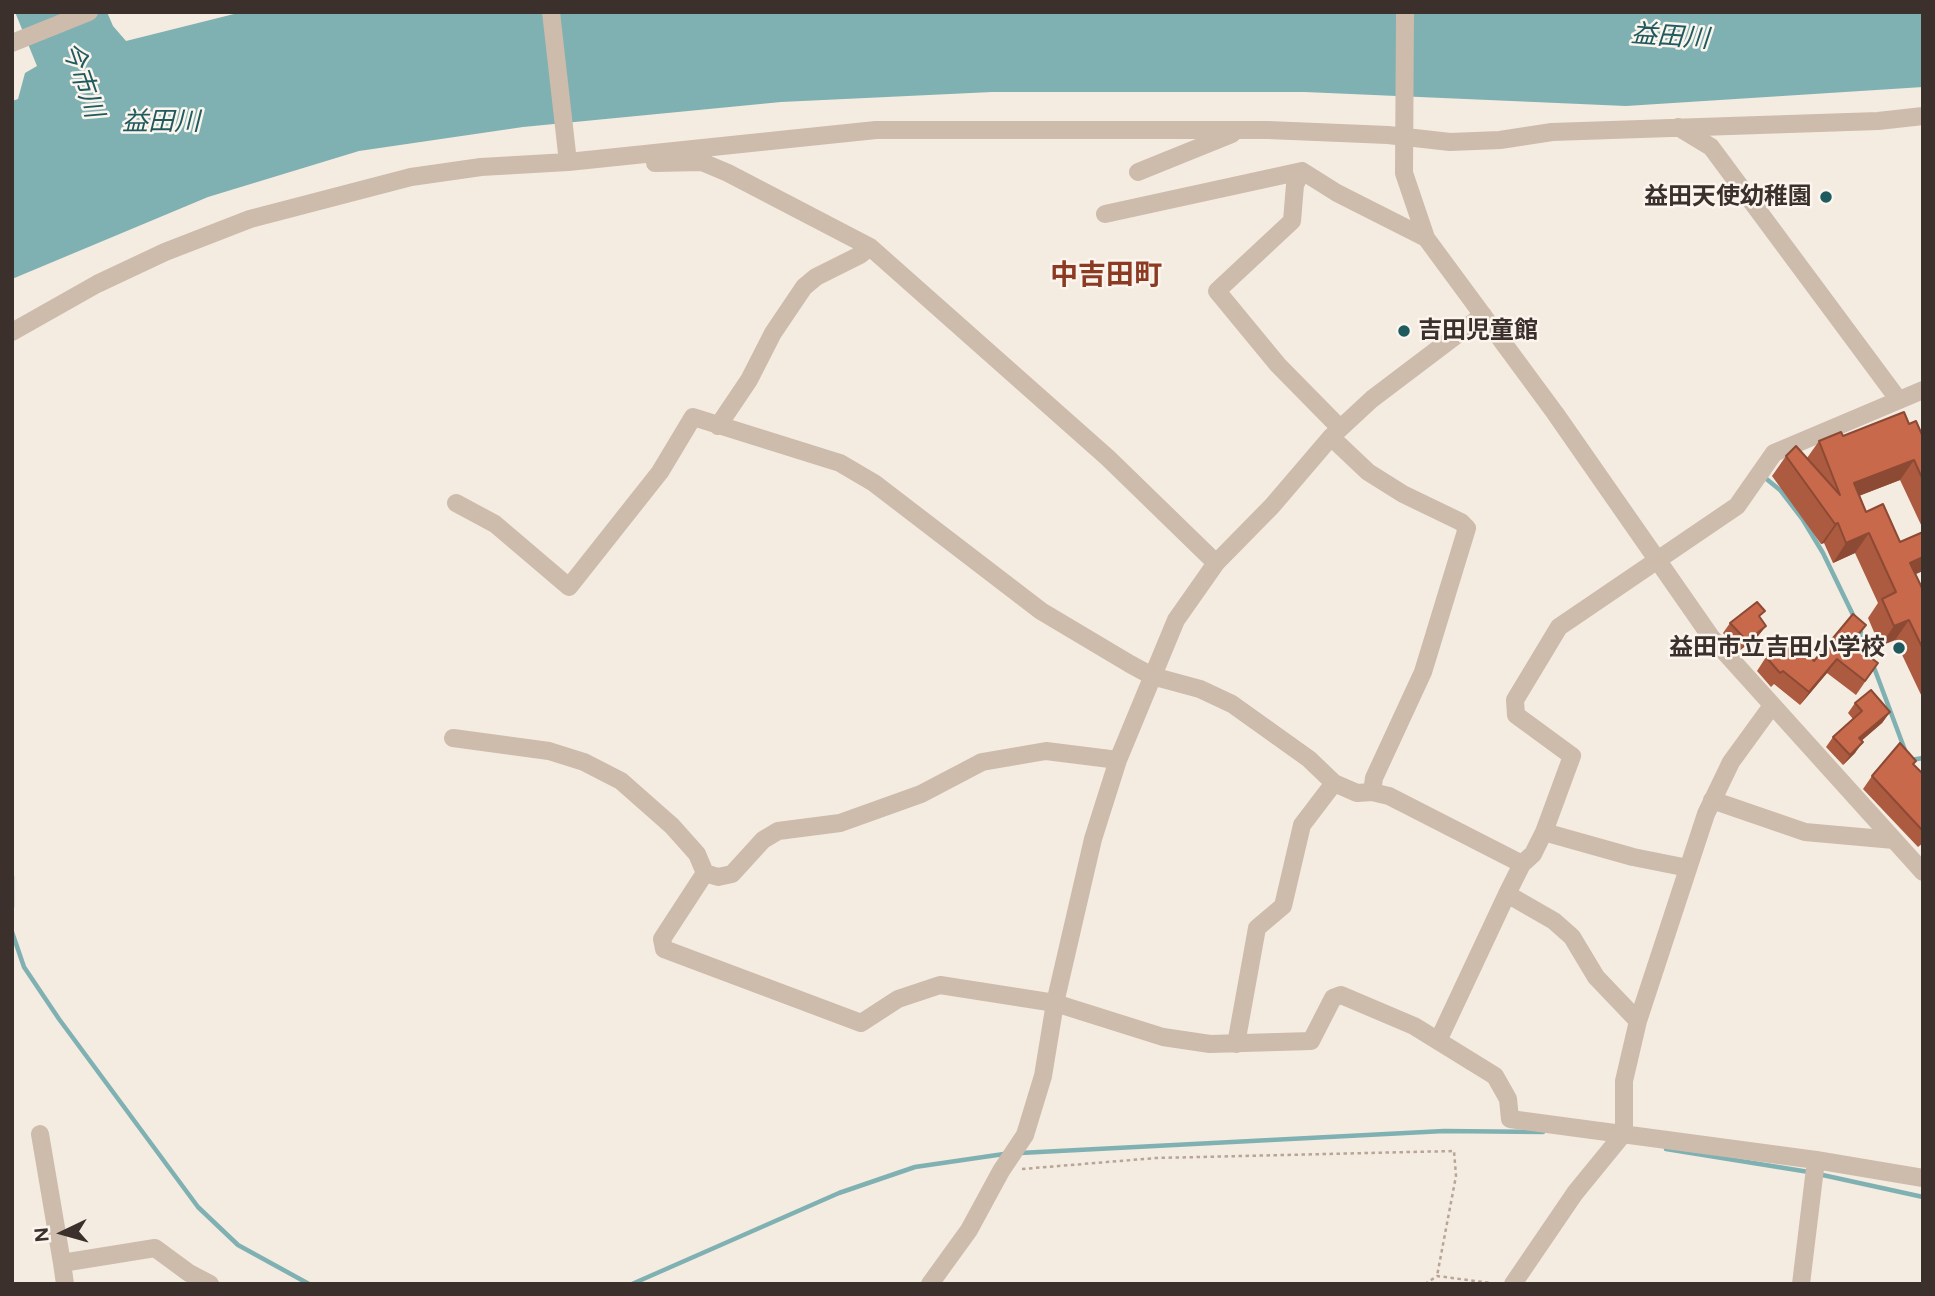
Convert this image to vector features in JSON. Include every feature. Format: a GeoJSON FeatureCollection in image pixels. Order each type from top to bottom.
{"type":"FeatureCollection","features":[{"type":"Feature","properties":{"kind":"street"},"geometry":{"type":"LineString","coordinates":[[13,39],[89,12]]}},
{"type":"Feature","properties":{"kind":"street"},"geometry":{"type":"LineString","coordinates":[[551,12],[567,155]]}},
{"type":"Feature","properties":{"kind":"street"},"geometry":{"type":"LineString","coordinates":[[1405,12],[1404,173],[1426,238],[1711,637],[1771,707],[1923,872]]}},
{"type":"Feature","properties":{"kind":"street"},"geometry":{"type":"LineString","coordinates":[[12,332],[108,278],[165,252],[250,219],[329,196],[411,177],[567,155],[610,157],[876,130],[1403,131],[1450,142],[1500,140],[1552,132],[1878,121],[1923,116]]}},
{"type":"Feature","properties":{"kind":"street"},"geometry":{"type":"LineString","coordinates":[[1676,126],[1712,147],[1898,400]]}},
{"type":"Feature","properties":{"kind":"street"},"geometry":{"type":"LineString","coordinates":[[1138,173],[1241,130]]}},
{"type":"Feature","properties":{"kind":"street"},"geometry":{"type":"LineString","coordinates":[[610,157],[625,163],[702,162],[729,173],[870,247],[1108,458],[1216,563]]}},
{"type":"Feature","properties":{"kind":"street"},"geometry":{"type":"LineString","coordinates":[[1105,214],[1302,172],[1337,194],[1426,238]]}},
{"type":"Feature","properties":{"kind":"street"},"geometry":{"type":"LineString","coordinates":[[1302,172],[1295,185],[1292,221],[1217,291],[1368,472],[1412,499],[1461,522],[1467,528],[1423,672],[1374,778],[1372,792]]}},
{"type":"Feature","properties":{"kind":"street"},"geometry":{"type":"LineString","coordinates":[[718,426],[749,380],[773,333],[804,287],[816,277],[870,247]]}},
{"type":"Feature","properties":{"kind":"street"},"geometry":{"type":"LineString","coordinates":[[930,1284],[969,1230],[1001,1171],[1025,1135],[1034,1112],[1055,1003],[1093,839],[1118,760],[1176,620],[1216,563],[1272,506],[1336,432],[1372,399],[1483,315]]}},
{"type":"Feature","properties":{"kind":"street"},"geometry":{"type":"LineString","coordinates":[[1438,1041],[1522,863],[1533,854],[1544,832],[1572,756],[1516,715],[1515,700],[1559,627],[1737,506],[1774,453],[1923,390]]}},
{"type":"Feature","properties":{"kind":"street"},"geometry":{"type":"LineString","coordinates":[[456,503],[495,524],[569,587],[660,472],[694,417],[840,463],[874,483],[1041,611],[1152,676],[1200,689],[1232,704],[1309,759],[1334,783],[1357,793],[1372,792],[1389,796],[1522,863]]}},
{"type":"Feature","properties":{"kind":"street"},"geometry":{"type":"LineString","coordinates":[[1513,1284],[1575,1193],[1624,1133],[1624,1081],[1638,1021],[1688,868],[1712,800],[1731,762],[1771,707]]}},
{"type":"Feature","properties":{"kind":"street"},"geometry":{"type":"LineString","coordinates":[[453,738],[549,751],[584,762],[621,781],[672,826],[697,854],[705,873]]}},
{"type":"Feature","properties":{"kind":"street"},"geometry":{"type":"LineString","coordinates":[[705,873],[718,877],[732,874],[763,840],[778,831],[840,823],[921,794],[982,762],[1046,751],[1118,760]]}},
{"type":"Feature","properties":{"kind":"street"},"geometry":{"type":"LineString","coordinates":[[1236,1044],[1257,928],[1283,906],[1302,825],[1334,783]]}},
{"type":"Feature","properties":{"kind":"street"},"geometry":{"type":"LineString","coordinates":[[1712,800],[1805,832],[1894,840]]}},
{"type":"Feature","properties":{"kind":"street"},"geometry":{"type":"LineString","coordinates":[[1544,832],[1633,857],[1688,868]]}},
{"type":"Feature","properties":{"kind":"street"},"geometry":{"type":"LineString","coordinates":[[705,873],[662,939],[664,949],[861,1023],[898,999],[940,985],[1055,1003],[1163,1037],[1210,1044],[1311,1041],[1333,998],[1341,995],[1414,1026],[1495,1076],[1508,1099],[1510,1119],[1816,1160],[1923,1178]]}},
{"type":"Feature","properties":{"kind":"street"},"geometry":{"type":"LineString","coordinates":[[1507,894],[1554,921],[1572,937],[1596,977],[1638,1021]]}},
{"type":"Feature","properties":{"kind":"street"},"geometry":{"type":"LineString","coordinates":[[40,1134],[65,1284]]}},
{"type":"Feature","properties":{"kind":"street"},"geometry":{"type":"LineString","coordinates":[[1801,1284],[1816,1160]]}},
{"type":"Feature","properties":{"kind":"street"},"geometry":{"type":"LineString","coordinates":[[61,1263],[155,1248],[188,1273],[210,1284]]}},
{"type":"Feature","properties":{"kind":"path"},"geometry":{"type":"LineString","coordinates":[[1001,1171],[1156,1158],[1454,1151],[1456,1175],[1437,1276]]}},
{"type":"Feature","properties":{"kind":"path"},"geometry":{"type":"LineString","coordinates":[[1425,1284],[1437,1276],[1498,1284]]}},
{"type":"Feature","properties":{"kind":"water","name":"益田川"},"geometry":{"type":"Polygon","coordinates":[[[15,12],[107,12],[113,26],[126,41],[242,12],[1923,12],[1923,87],[1626,106],[1305,92],[992,92],[781,102],[523,127],[359,151],[208,197],[12,279],[12,101],[18,99],[25,73],[37,66],[15,12]]]}},
{"type":"Feature","properties":{"kind":"building"},"geometry":{"type":"Polygon","coordinates":[[[1904,412],[1909,424],[1916,421],[1923,437],[1923,480],[1914,460],[1854,483],[1866,512],[1883,504],[1900,542],[1923,532],[1923,557],[1910,563],[1923,590],[1923,649],[1909,620],[1894,626],[1882,599],[1896,592],[1869,533],[1846,543],[1838,523],[1835,524],[1786,456],[1796,446],[1840,495],[1819,441],[1841,432],[1843,436],[1904,412]]]}},
{"type":"Feature","properties":{"kind":"building"},"geometry":{"type":"Polygon","coordinates":[[[1757,602],[1765,611],[1759,616],[1766,626],[1747,641],[1730,623],[1757,602]]]}},
{"type":"Feature","properties":{"kind":"building"},"geometry":{"type":"Polygon","coordinates":[[[1853,614],[1866,625],[1851,643],[1878,663],[1865,681],[1837,659],[1809,692],[1783,671],[1780,673],[1766,657],[1792,636],[1814,661],[1853,614]]]}},
{"type":"Feature","properties":{"kind":"building"},"geometry":{"type":"Polygon","coordinates":[[[1871,690],[1890,712],[1859,738],[1863,742],[1850,755],[1833,737],[1862,711],[1855,703],[1871,690]]]}},
{"type":"Feature","properties":{"kind":"building"},"geometry":{"type":"Polygon","coordinates":[[[1900,743],[1916,761],[1913,764],[1923,774],[1923,831],[1872,776],[1900,743]]]}},
{"type":"Feature","properties":{"kind":"waterway"},"geometry":{"type":"LineString","coordinates":[[1764,477],[1780,490],[1803,520],[1823,553],[1855,619]]}},
{"type":"Feature","properties":{"kind":"waterway"},"geometry":{"type":"LineString","coordinates":[[1860,630],[1906,753]]}},
{"type":"Feature","properties":{"kind":"waterway"},"geometry":{"type":"LineString","coordinates":[[1911,760],[1923,758]]}},
{"type":"Feature","properties":{"kind":"waterway"},"geometry":{"type":"LineString","coordinates":[[12,876],[12,907]]}},
{"type":"Feature","properties":{"kind":"waterway"},"geometry":{"type":"LineString","coordinates":[[12,932],[24,967],[59,1019],[198,1207],[238,1245],[309,1284]]}},
{"type":"Feature","properties":{"kind":"waterway"},"geometry":{"type":"LineString","coordinates":[[1020,1153],[1444,1131],[1543,1132]]}},
{"type":"Feature","properties":{"kind":"waterway"},"geometry":{"type":"LineString","coordinates":[[1666,1149],[1809,1172]]}},
{"type":"Feature","properties":{"kind":"waterway"},"geometry":{"type":"LineString","coordinates":[[632,1284],[839,1193],[915,1167],[1004,1154]]}},
{"type":"Feature","properties":{"kind":"waterway"},"geometry":{"type":"LineString","coordinates":[[1818,1174],[1923,1197]]}},
{"type":"Feature","properties":{"kind":"place","name":"益田天使幼稚園"},"geometry":{"type":"Point","coordinates":[1826,197]}},
{"type":"Feature","properties":{"kind":"place","name":"吉田児童館"},"geometry":{"type":"Point","coordinates":[1404,331]}},
{"type":"Feature","properties":{"kind":"place","name":"益田市立吉田小学校"},"geometry":{"type":"Point","coordinates":[1899,648]}},
{"type":"Feature","properties":{"kind":"district","name":"中吉田町"},"geometry":{"type":"Point","coordinates":[1106,276]}},
{"type":"Feature","properties":{"kind":"water label","name":"今市川"},"geometry":{"type":"Point","coordinates":[82,80]}}]}
